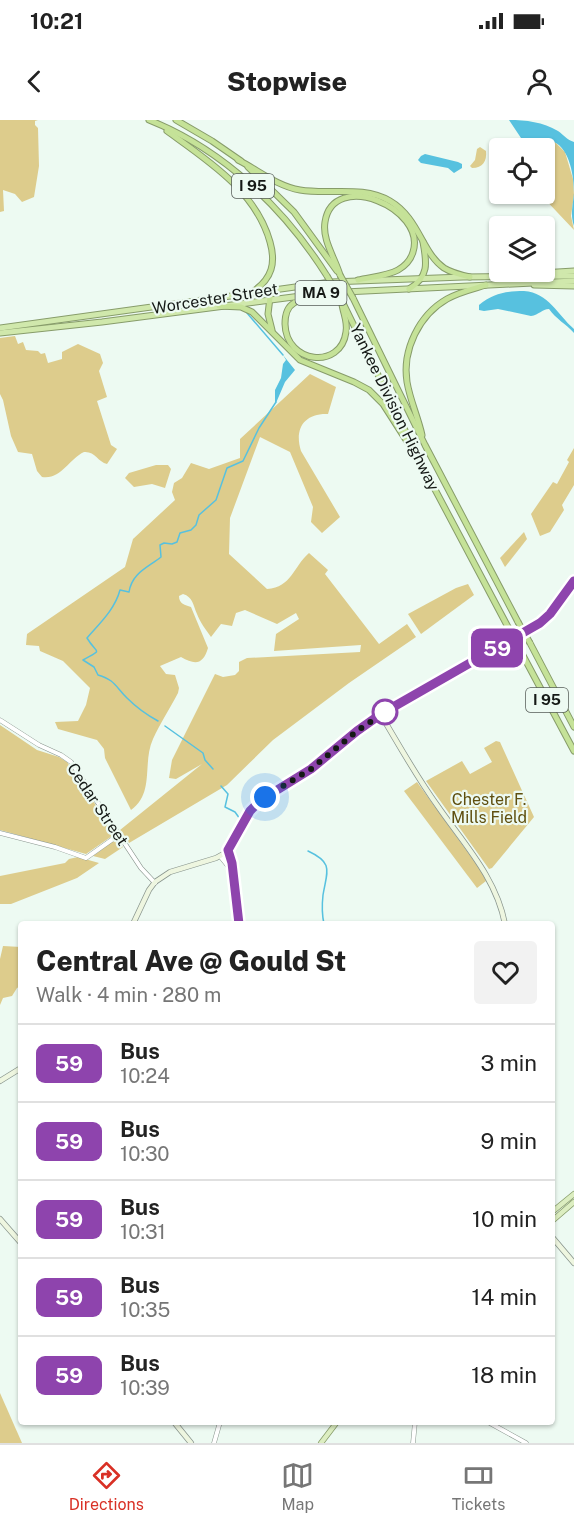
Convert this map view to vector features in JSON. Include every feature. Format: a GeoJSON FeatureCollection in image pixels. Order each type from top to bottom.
{"type":"FeatureCollection","features":[{"type":"Feature","properties":{"kind":"highway","name":"Yankee Division Highway"},"geometry":{"type":"LineString","coordinates":[[149,120],[201,147],[245,179],[289,224],[327,276],[363,340],[415,451],[574,751]]}},
{"type":"Feature","properties":{"kind":"highway","name":"Yankee Division Highway"},"geometry":{"type":"LineString","coordinates":[[176,120],[213,141],[238,160],[285,203],[340,275],[425,445],[574,727]]}},
{"type":"Feature","properties":{"kind":"highway"},"geometry":{"type":"LineString","coordinates":[[156,123],[225,176],[260,218],[271,243],[273,265],[267,279],[254,291]]}},
{"type":"Feature","properties":{"kind":"highway"},"geometry":{"type":"LineString","coordinates":[[238,160],[279,183],[295,189],[359,192],[381,196],[402,210],[442,266],[454,273],[470,277]]}},
{"type":"Feature","properties":{"kind":"highway"},"geometry":{"type":"LineString","coordinates":[[340,275],[325,232],[327,215],[334,205],[344,198],[356,196],[373,199],[388,206],[402,217],[412,231],[414,247],[410,258],[400,269],[358,280]]}},
{"type":"Feature","properties":{"kind":"highway"},"geometry":{"type":"LineString","coordinates":[[409,289],[423,278],[426,261],[422,237]]}},
{"type":"Feature","properties":{"kind":"highway","name":"Worcester Street"},"geometry":{"type":"LineString","coordinates":[[0,328],[126,312],[254,291],[358,280],[470,277],[573,279]]}},
{"type":"Feature","properties":{"kind":"highway","name":"Worcester Street"},"geometry":{"type":"LineString","coordinates":[[0,333],[316,294],[573,279]]}},
{"type":"Feature","properties":{"kind":"highway"},"geometry":{"type":"LineString","coordinates":[[425,445],[407,381],[406,362],[411,341],[422,321],[440,303],[457,294],[486,285]]}},
{"type":"Feature","properties":{"kind":"highway"},"geometry":{"type":"LineString","coordinates":[[271,289],[268,314],[273,331]]}},
{"type":"Feature","properties":{"kind":"highway"},"geometry":{"type":"LineString","coordinates":[[316,294],[294,303],[285,318],[286,331],[291,344],[299,352],[310,357],[328,355],[343,343],[347,326],[341,299]]}},
{"type":"Feature","properties":{"kind":"highway"},"geometry":{"type":"LineString","coordinates":[[219,306],[241,307],[250,311],[273,331],[300,360],[354,382],[374,394],[385,406],[402,436],[415,451]]}},
{"type":"Feature","properties":{"kind":"main road"},"geometry":{"type":"LineString","coordinates":[[135,921],[155,883],[167,874],[220,856],[228,850],[255,805],[311,769],[381,714],[538,624],[550,614],[574,581]]}},
{"type":"Feature","properties":{"kind":"main road"},"geometry":{"type":"LineString","coordinates":[[381,714],[430,795],[488,876],[497,895],[504,921]]}},
{"type":"Feature","properties":{"kind":"main road"},"geometry":{"type":"LineString","coordinates":[[0,1082],[18,1070]]}},
{"type":"Feature","properties":{"kind":"main road"},"geometry":{"type":"LineString","coordinates":[[555,1210],[574,1194]]}},
{"type":"Feature","properties":{"kind":"main road"},"geometry":{"type":"LineString","coordinates":[[555,1218],[574,1202]]}},
{"type":"Feature","properties":{"kind":"main road"},"geometry":{"type":"LineString","coordinates":[[0,1219],[18,1240]]}},
{"type":"Feature","properties":{"kind":"main road"},"geometry":{"type":"LineString","coordinates":[[555,1241],[574,1263]]}},
{"type":"Feature","properties":{"kind":"main road"},"geometry":{"type":"LineString","coordinates":[[176,1425],[191,1443]]}},
{"type":"Feature","properties":{"kind":"main road"},"geometry":{"type":"LineString","coordinates":[[321,1443],[335,1425]]}},
{"type":"Feature","properties":{"kind":"street","name":"Cedar Street"},"geometry":{"type":"LineString","coordinates":[[0,720],[38,745],[70,761],[142,869],[155,883]]}},
{"type":"Feature","properties":{"kind":"street"},"geometry":{"type":"LineString","coordinates":[[0,833],[86,858],[120,834]]}},
{"type":"Feature","properties":{"kind":"street"},"geometry":{"type":"LineString","coordinates":[[228,850],[232,861],[239,921]]}},
{"type":"Feature","properties":{"kind":"street"},"geometry":{"type":"LineString","coordinates":[[220,856],[233,872]]}},
{"type":"Feature","properties":{"kind":"street"},"geometry":{"type":"LineString","coordinates":[[214,1443],[219,1425]]}},
{"type":"Feature","properties":{"kind":"street"},"geometry":{"type":"LineString","coordinates":[[413,1443],[415,1425]]}},
{"type":"Feature","properties":{"kind":"street"},"geometry":{"type":"LineString","coordinates":[[493,1425],[526,1443]]}},
{"type":"Feature","properties":{"kind":"green space"},"geometry":{"type":"Polygon","coordinates":[[[0,120],[38,120],[35,121],[35,125],[38,128],[39,166],[34,197],[22,202],[15,194],[3,190],[4,211],[0,212],[0,120]]]}},
{"type":"Feature","properties":{"kind":"green space"},"geometry":{"type":"Polygon","coordinates":[[[555,142],[565,152],[573,179],[574,195],[571,216],[574,230],[549,204],[555,204],[555,142]]]}},
{"type":"Feature","properties":{"kind":"green space"},"geometry":{"type":"Polygon","coordinates":[[[480,147],[486,151],[485,161],[479,167],[472,168],[470,166],[480,147]]]}},
{"type":"Feature","properties":{"kind":"green space"},"geometry":{"type":"Polygon","coordinates":[[[15,336],[18,344],[23,342],[26,350],[45,353],[48,363],[62,359],[62,352],[78,344],[100,354],[103,363],[99,371],[107,397],[97,401],[111,445],[117,449],[107,464],[91,453],[84,452],[60,472],[49,477],[42,477],[37,471],[32,454],[18,452],[11,436],[0,394],[0,338],[15,336]]]}},
{"type":"Feature","properties":{"kind":"green space"},"geometry":{"type":"Polygon","coordinates":[[[310,374],[336,387],[328,414],[320,414],[307,419],[300,429],[299,443],[301,451],[340,517],[322,533],[311,522],[313,507],[290,452],[260,437],[230,518],[229,554],[267,589],[287,580],[309,553],[328,570],[325,574],[379,644],[407,624],[416,637],[349,683],[273,740],[227,785],[129,843],[120,830],[202,764],[176,779],[169,778],[172,760],[215,674],[223,677],[235,675],[239,671],[239,662],[247,658],[360,652],[361,645],[274,651],[276,634],[299,619],[296,613],[277,624],[245,610],[236,613],[232,626],[221,624],[211,637],[200,620],[191,599],[183,594],[179,596],[181,602],[191,607],[208,648],[204,658],[198,662],[181,657],[160,666],[166,674],[175,675],[179,688],[178,693],[153,739],[148,758],[146,786],[138,803],[131,810],[105,758],[104,749],[97,740],[58,729],[55,722],[78,721],[86,705],[90,688],[63,661],[40,651],[39,646],[26,645],[27,634],[125,567],[133,539],[175,500],[172,492],[174,483],[182,478],[191,463],[209,469],[240,458],[240,439],[310,374]]]}},
{"type":"Feature","properties":{"kind":"green space"},"geometry":{"type":"Polygon","coordinates":[[[574,448],[574,485],[562,505],[564,510],[550,532],[540,536],[531,514],[553,482],[557,484],[574,448]]]}},
{"type":"Feature","properties":{"kind":"green space"},"geometry":{"type":"Polygon","coordinates":[[[156,465],[168,465],[171,469],[165,488],[152,484],[134,487],[125,478],[129,473],[156,465]]]}},
{"type":"Feature","properties":{"kind":"green space"},"geometry":{"type":"Polygon","coordinates":[[[524,532],[527,539],[505,567],[500,558],[524,532]]]}},
{"type":"Feature","properties":{"kind":"green space"},"geometry":{"type":"Polygon","coordinates":[[[468,584],[474,595],[421,634],[408,614],[468,584]]]}},
{"type":"Feature","properties":{"kind":"green space"},"geometry":{"type":"Polygon","coordinates":[[[0,725],[37,750],[67,762],[115,834],[86,854],[0,830],[0,725]]]}},
{"type":"Feature","properties":{"kind":"green space","name":"Chester F. Mills Field"},"geometry":{"type":"Polygon","coordinates":[[[496,741],[500,742],[534,817],[489,869],[426,781],[462,761],[470,774],[492,762],[484,748],[496,741]]]}},
{"type":"Feature","properties":{"kind":"green space"},"geometry":{"type":"Polygon","coordinates":[[[417,782],[482,872],[486,881],[477,888],[404,791],[417,782]]]}},
{"type":"Feature","properties":{"kind":"green space"},"geometry":{"type":"Polygon","coordinates":[[[116,839],[123,847],[105,859],[93,856],[116,839]]]}},
{"type":"Feature","properties":{"kind":"green space"},"geometry":{"type":"Polygon","coordinates":[[[78,857],[99,863],[77,878],[11,904],[0,904],[0,876],[65,863],[69,859],[78,857]]]}},
{"type":"Feature","properties":{"kind":"green space"},"geometry":{"type":"Polygon","coordinates":[[[3,946],[18,947],[18,988],[12,996],[3,998],[0,1005],[0,959],[3,946]]]}},
{"type":"Feature","properties":{"kind":"green space"},"geometry":{"type":"Polygon","coordinates":[[[0,1393],[22,1443],[0,1443],[0,1393]]]}},
{"type":"Feature","properties":{"kind":"water"},"geometry":{"type":"Polygon","coordinates":[[[509,120],[546,125],[574,142],[574,193],[570,164],[564,151],[555,143],[555,138],[521,138],[509,120]]]}},
{"type":"Feature","properties":{"kind":"water"},"geometry":{"type":"Polygon","coordinates":[[[425,154],[458,162],[462,164],[462,168],[454,173],[448,168],[421,163],[418,160],[425,154]]]}},
{"type":"Feature","properties":{"kind":"water"},"geometry":{"type":"Polygon","coordinates":[[[574,193],[574,226],[572,213],[574,193]]]}},
{"type":"Feature","properties":{"kind":"water"},"geometry":{"type":"Polygon","coordinates":[[[524,291],[540,296],[552,305],[574,329],[574,333],[549,309],[531,316],[498,309],[479,310],[479,305],[495,295],[524,291]]]}},
{"type":"Feature","properties":{"kind":"water"},"geometry":{"type":"Polygon","coordinates":[[[283,355],[295,370],[285,382],[276,403],[275,390],[286,360],[283,355]]]}},
{"type":"Feature","properties":{"kind":"waterway"},"geometry":{"type":"LineString","coordinates":[[247,313],[283,355]]}},
{"type":"Feature","properties":{"kind":"waterway"},"geometry":{"type":"LineString","coordinates":[[158,721],[138,708],[111,681],[98,675],[94,667],[83,660],[97,651],[87,638],[111,610],[120,590],[129,592],[137,575],[161,557],[160,545],[177,542],[180,533],[191,530],[196,525],[199,515],[216,500],[227,468],[243,461],[259,428],[276,402]]}},
{"type":"Feature","properties":{"kind":"waterway"},"geometry":{"type":"LineString","coordinates":[[165,726],[203,753],[205,760],[213,769]]}},
{"type":"Feature","properties":{"kind":"waterway"},"geometry":{"type":"LineString","coordinates":[[221,786],[228,794],[225,807],[235,812],[240,819]]}},
{"type":"Feature","properties":{"kind":"waterway"},"geometry":{"type":"LineString","coordinates":[[308,851],[322,860],[327,868],[322,902],[324,921]]}},
{"type":"Feature","properties":{"kind":"bus line","name":"59"},"geometry":{"type":"LineString","coordinates":[[239,921],[231,856],[228,850],[255,805],[311,769],[368,723],[540,623],[547,618],[574,581]]}},
{"type":"Feature","properties":{"kind":"route"},"geometry":{"type":"LineString","coordinates":[[265,797],[311,769],[357,731],[385,712]]}}]}
